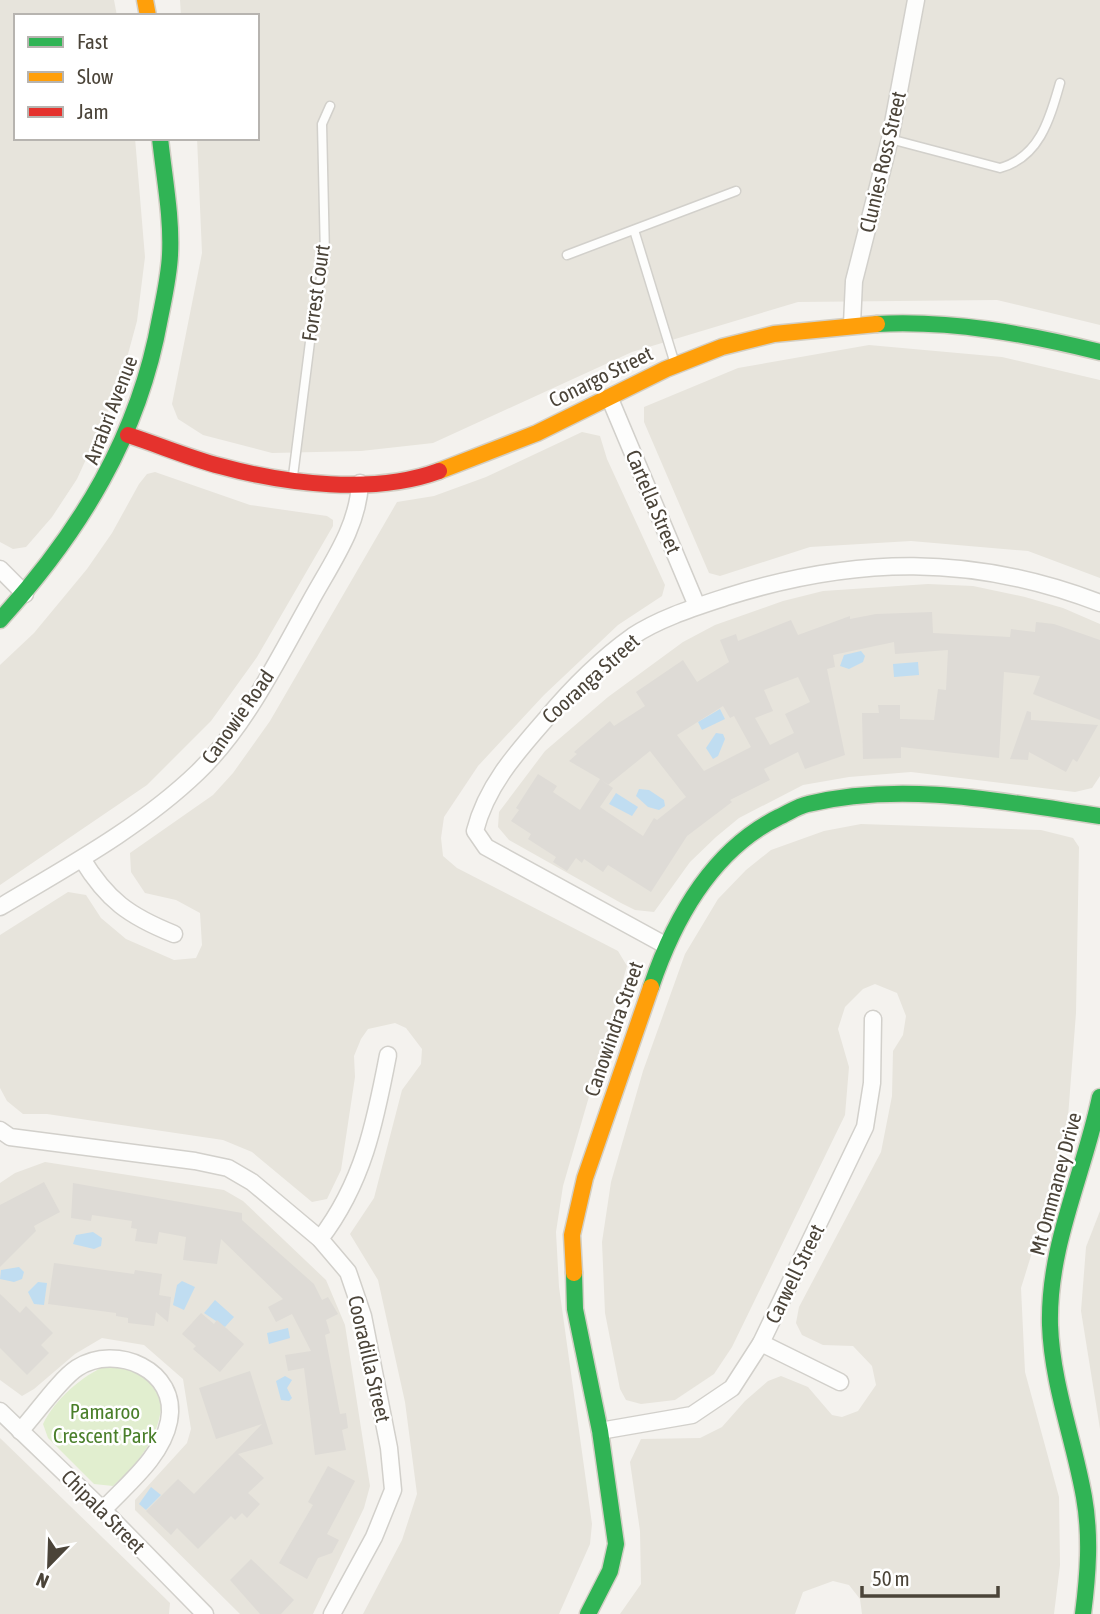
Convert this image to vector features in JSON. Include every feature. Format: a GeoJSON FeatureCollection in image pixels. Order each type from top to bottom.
{"type":"FeatureCollection","features":[{"type":"Feature","properties":{"kind":"street","name":"Clunies Ross Street"},"geometry":{"type":"LineString","coordinates":[[852,324],[854,281],[890,139],[916,0]]}},
{"type":"Feature","properties":{"kind":"street","name":"Arrabri Avenue"},"geometry":{"type":"LineString","coordinates":[[0,620],[25,594],[80,523],[105,483],[128,435],[147,385],[158,345],[170,256],[160,140]]}},
{"type":"Feature","properties":{"kind":"street","name":"Conargo Street"},"geometry":{"type":"LineString","coordinates":[[128,435],[200,461],[293,479],[360,483],[414,478],[498,450],[610,399],[675,364],[733,345],[852,324],[922,324],[1009,331],[1100,352]]}},
{"type":"Feature","properties":{"kind":"street","name":"Cartella Street"},"geometry":{"type":"LineString","coordinates":[[610,399],[697,606]]}},
{"type":"Feature","properties":{"kind":"street","name":"Canowie Road"},"geometry":{"type":"LineString","coordinates":[[0,907],[82,859],[162,803],[199,772],[233,729],[270,672],[347,536],[359,505],[360,483]]}},
{"type":"Feature","properties":{"kind":"street","name":"Cooranga Street"},"geometry":{"type":"LineString","coordinates":[[665,945],[486,847],[475,831],[486,797],[560,702],[634,635],[697,606],[808,574],[870,566],[927,565],[997,572],[1055,585],[1100,603]]}},
{"type":"Feature","properties":{"kind":"street"},"geometry":{"type":"LineString","coordinates":[[0,569],[25,594]]}},
{"type":"Feature","properties":{"kind":"street","name":"Canowindra Street"},"geometry":{"type":"LineString","coordinates":[[588,1614],[610,1571],[616,1544],[600,1431],[575,1309],[572,1235],[585,1178],[665,945],[707,875],[753,830],[806,804],[861,797],[956,795],[1100,816]]}},
{"type":"Feature","properties":{"kind":"street"},"geometry":{"type":"LineString","coordinates":[[82,859],[99,887],[124,910],[174,934]]}},
{"type":"Feature","properties":{"kind":"street","name":"Carwell Street"},"geometry":{"type":"LineString","coordinates":[[600,1431],[692,1415],[732,1388],[761,1343],[865,1127],[872,1083],[873,1019]]}},
{"type":"Feature","properties":{"kind":"street"},"geometry":{"type":"LineString","coordinates":[[320,1238],[342,1209],[361,1169],[388,1055]]}},
{"type":"Feature","properties":{"kind":"street","name":"Mt Ommaney Drive"},"geometry":{"type":"LineString","coordinates":[[1083,1614],[1089,1539],[1084,1498],[1054,1368],[1050,1303],[1060,1241],[1094,1136],[1100,1097]]}},
{"type":"Feature","properties":{"kind":"street","name":"Cooradilla Street"},"geometry":{"type":"LineString","coordinates":[[3,1138],[195,1161],[228,1168],[252,1182],[320,1238],[348,1272],[363,1316],[389,1448],[393,1490],[374,1537],[332,1614]]}},
{"type":"Feature","properties":{"kind":"street"},"geometry":{"type":"LineString","coordinates":[[761,1343],[841,1382]]}},
{"type":"Feature","properties":{"kind":"street"},"geometry":{"type":"LineString","coordinates":[[20,1431],[76,1368],[113,1357],[133,1360],[151,1373],[161,1383],[169,1399],[170,1419],[163,1440],[151,1458],[103,1510]]}},
{"type":"Feature","properties":{"kind":"street","name":"Chipala Street"},"geometry":{"type":"LineString","coordinates":[[0,1411],[103,1510],[202,1613]]}},
{"type":"Feature","properties":{"kind":"lane"},"geometry":{"type":"LineString","coordinates":[[890,139],[1000,168],[1019,163],[1030,154],[1049,121],[1060,83]]}},
{"type":"Feature","properties":{"kind":"lane","name":"Forrest Court"},"geometry":{"type":"LineString","coordinates":[[293,479],[312,326],[325,256],[323,124],[330,106]]}},
{"type":"Feature","properties":{"kind":"lane"},"geometry":{"type":"LineString","coordinates":[[567,255],[736,191]]}},
{"type":"Feature","properties":{"kind":"lane"},"geometry":{"type":"LineString","coordinates":[[635,230],[675,364]]}},
{"type":"Feature","properties":{"kind":"shaded area"},"geometry":{"type":"Polygon","coordinates":[[[0,0],[114,0],[117,14],[14,14],[14,140],[135,140],[145,257],[137,321],[119,387],[77,479],[52,517],[26,547],[13,549],[0,542],[0,0]]]}},
{"type":"Feature","properties":{"kind":"shaded area"},"geometry":{"type":"Polygon","coordinates":[[[180,0],[1100,0],[1100,325],[997,300],[798,302],[632,352],[433,443],[361,451],[272,453],[203,435],[178,419],[172,404],[202,253],[197,140],[259,140],[259,14],[181,14],[180,0]]]}},
{"type":"Feature","properties":{"kind":"shaded area"},"geometry":{"type":"Polygon","coordinates":[[[869,345],[1002,357],[1100,380],[1100,578],[1028,551],[911,541],[810,547],[720,576],[709,573],[644,422],[644,407],[738,368],[869,345]]]}},
{"type":"Feature","properties":{"kind":"shaded area"},"geometry":{"type":"Polygon","coordinates":[[[582,432],[600,436],[607,459],[665,585],[662,596],[618,625],[544,695],[478,766],[444,817],[441,838],[443,856],[457,868],[618,951],[627,966],[563,1186],[556,1232],[559,1287],[592,1524],[590,1544],[559,1614],[363,1614],[402,1540],[417,1494],[405,1402],[378,1280],[350,1234],[374,1198],[402,1090],[421,1064],[422,1049],[406,1028],[395,1023],[368,1029],[354,1056],[355,1077],[341,1170],[327,1199],[312,1202],[252,1152],[223,1140],[47,1114],[23,1114],[7,1101],[0,1088],[0,935],[68,892],[86,895],[101,918],[126,939],[174,960],[196,958],[202,945],[200,913],[176,900],[145,893],[131,872],[130,853],[213,795],[233,773],[270,721],[397,502],[434,496],[486,477],[582,432]]]}},
{"type":"Feature","properties":{"kind":"shaded area"},"geometry":{"type":"Polygon","coordinates":[[[155,472],[250,505],[327,516],[333,520],[333,526],[257,657],[211,721],[147,785],[0,885],[0,665],[34,633],[87,569],[112,533],[139,484],[147,474],[155,472]]]}},
{"type":"Feature","properties":{"kind":"shaded area"},"geometry":{"type":"Polygon","coordinates":[[[928,584],[973,586],[1025,597],[1063,608],[1100,624],[1100,776],[1092,788],[1075,792],[911,772],[849,777],[803,785],[739,818],[716,837],[690,862],[654,912],[635,910],[621,903],[509,840],[498,827],[499,812],[545,751],[608,697],[683,642],[715,625],[783,601],[823,591],[928,584]]]}},
{"type":"Feature","properties":{"kind":"shaded area"},"geometry":{"type":"Polygon","coordinates":[[[861,824],[1041,830],[1073,838],[1079,847],[1076,1013],[1066,1143],[1021,1288],[1025,1372],[1059,1497],[1060,1565],[1054,1614],[862,1614],[860,1599],[849,1585],[833,1581],[803,1592],[795,1614],[620,1614],[641,1584],[640,1531],[630,1462],[641,1439],[700,1438],[722,1427],[745,1401],[768,1381],[781,1376],[808,1387],[832,1415],[842,1417],[858,1411],[876,1385],[872,1366],[853,1346],[823,1345],[802,1335],[796,1323],[799,1307],[881,1152],[892,1096],[893,1051],[903,1035],[906,1016],[897,993],[875,984],[863,989],[845,1007],[838,1029],[849,1067],[845,1115],[732,1347],[714,1374],[675,1400],[641,1404],[626,1400],[620,1389],[605,1313],[602,1242],[611,1182],[643,1071],[685,954],[718,899],[746,870],[771,850],[824,831],[861,824]]]}},
{"type":"Feature","properties":{"kind":"shaded area"},"geometry":{"type":"Polygon","coordinates":[[[45,1162],[224,1190],[243,1201],[326,1280],[345,1325],[370,1486],[364,1508],[313,1614],[240,1614],[135,1510],[135,1500],[187,1443],[191,1429],[183,1379],[144,1345],[102,1338],[75,1354],[22,1396],[0,1380],[0,1183],[15,1173],[45,1162]]]}},
{"type":"Feature","properties":{"kind":"shaded area"},"geometry":{"type":"Polygon","coordinates":[[[1100,1211],[1100,1429],[1081,1311],[1086,1247],[1100,1211]]]}},
{"type":"Feature","properties":{"kind":"shaded area"},"geometry":{"type":"Polygon","coordinates":[[[0,1438],[170,1603],[169,1614],[0,1614],[0,1438]]]}},
{"type":"Feature","properties":{"kind":"green space","name":"Pamaroo Crescent Park"},"geometry":{"type":"Polygon","coordinates":[[[107,1365],[126,1368],[140,1374],[152,1385],[162,1401],[152,1438],[132,1467],[113,1486],[94,1484],[48,1438],[43,1424],[70,1389],[107,1365]]]}},
{"type":"Feature","properties":{"kind":"water"},"geometry":{"type":"Polygon","coordinates":[[[861,651],[865,656],[863,662],[849,669],[840,666],[844,655],[861,651]]]}},
{"type":"Feature","properties":{"kind":"water"},"geometry":{"type":"Polygon","coordinates":[[[918,662],[919,675],[894,677],[893,664],[918,662]]]}},
{"type":"Feature","properties":{"kind":"water"},"geometry":{"type":"Polygon","coordinates":[[[720,709],[725,719],[702,730],[698,722],[720,709]]]}},
{"type":"Feature","properties":{"kind":"water"},"geometry":{"type":"Polygon","coordinates":[[[716,733],[723,734],[725,739],[718,756],[713,759],[706,748],[716,733]]]}},
{"type":"Feature","properties":{"kind":"water"},"geometry":{"type":"Polygon","coordinates":[[[639,789],[649,790],[664,800],[665,806],[659,810],[648,807],[636,796],[639,789]]]}},
{"type":"Feature","properties":{"kind":"water"},"geometry":{"type":"Polygon","coordinates":[[[616,793],[638,807],[632,816],[609,804],[616,793]]]}},
{"type":"Feature","properties":{"kind":"water"},"geometry":{"type":"Polygon","coordinates":[[[93,1232],[102,1238],[101,1246],[94,1249],[73,1244],[76,1235],[93,1232]]]}},
{"type":"Feature","properties":{"kind":"water"},"geometry":{"type":"Polygon","coordinates":[[[19,1267],[24,1272],[22,1279],[14,1282],[0,1279],[1,1270],[19,1267]]]}},
{"type":"Feature","properties":{"kind":"water"},"geometry":{"type":"Polygon","coordinates":[[[182,1281],[195,1287],[184,1310],[173,1305],[177,1285],[182,1281]]]}},
{"type":"Feature","properties":{"kind":"water"},"geometry":{"type":"Polygon","coordinates":[[[38,1282],[47,1283],[44,1305],[34,1304],[28,1292],[38,1282]]]}},
{"type":"Feature","properties":{"kind":"water"},"geometry":{"type":"Polygon","coordinates":[[[215,1300],[234,1317],[225,1327],[204,1313],[215,1300]]]}},
{"type":"Feature","properties":{"kind":"water"},"geometry":{"type":"Polygon","coordinates":[[[288,1328],[290,1338],[269,1344],[267,1333],[288,1328]]]}},
{"type":"Feature","properties":{"kind":"water"},"geometry":{"type":"Polygon","coordinates":[[[285,1376],[292,1380],[287,1388],[292,1398],[289,1401],[281,1400],[276,1381],[285,1376]]]}},
{"type":"Feature","properties":{"kind":"water"},"geometry":{"type":"Polygon","coordinates":[[[151,1487],[161,1495],[146,1510],[139,1504],[151,1487]]]}},
{"type":"Feature","properties":{"kind":"building"},"geometry":{"type":"Polygon","coordinates":[[[932,612],[933,633],[1010,637],[1011,629],[1035,632],[1036,622],[1054,624],[1100,640],[1100,720],[1033,694],[1040,676],[1004,672],[999,758],[901,747],[901,758],[863,759],[862,713],[879,713],[878,705],[900,705],[900,719],[934,720],[938,689],[946,690],[948,650],[895,654],[894,642],[833,655],[835,667],[827,669],[845,755],[805,769],[798,752],[764,769],[770,780],[730,800],[732,802],[687,836],[651,892],[608,865],[603,872],[584,859],[582,863],[576,858],[567,871],[553,862],[556,857],[528,839],[531,834],[511,821],[519,810],[516,808],[538,774],[557,786],[553,792],[580,810],[600,779],[569,761],[577,754],[574,752],[610,721],[614,726],[645,706],[636,692],[683,660],[697,682],[729,662],[720,640],[736,634],[738,641],[791,620],[798,635],[850,616],[850,619],[876,614],[932,612]],[[798,677],[764,690],[773,711],[755,718],[770,745],[794,733],[785,714],[810,702],[798,677]],[[723,706],[677,735],[704,771],[751,747],[734,716],[730,718],[723,706]],[[650,751],[608,785],[613,788],[600,807],[643,836],[654,818],[657,820],[686,797],[650,751]]]}},
{"type":"Feature","properties":{"kind":"building"},"geometry":{"type":"Polygon","coordinates":[[[1027,711],[1031,712],[1031,720],[1098,725],[1077,762],[1073,759],[1066,772],[1029,752],[1028,760],[1010,759],[1027,711]]]}},
{"type":"Feature","properties":{"kind":"building"},"geometry":{"type":"Polygon","coordinates":[[[44,1182],[60,1212],[34,1226],[36,1231],[0,1267],[0,1205],[44,1182]]]}},
{"type":"Feature","properties":{"kind":"building"},"geometry":{"type":"Polygon","coordinates":[[[73,1183],[242,1213],[242,1220],[314,1284],[322,1300],[328,1297],[338,1314],[326,1320],[330,1333],[325,1335],[340,1414],[346,1413],[348,1428],[342,1430],[346,1450],[315,1455],[304,1368],[288,1371],[285,1355],[311,1351],[292,1314],[276,1322],[268,1307],[283,1299],[221,1239],[217,1264],[183,1260],[186,1237],[159,1232],[157,1244],[135,1241],[137,1229],[131,1228],[132,1221],[92,1215],[91,1221],[71,1218],[73,1183]]]}},
{"type":"Feature","properties":{"kind":"building"},"geometry":{"type":"Polygon","coordinates":[[[54,1263],[134,1274],[135,1270],[162,1274],[159,1295],[171,1297],[168,1322],[156,1312],[154,1326],[128,1323],[128,1318],[116,1316],[116,1313],[48,1304],[54,1263]]]}},
{"type":"Feature","properties":{"kind":"building"},"geometry":{"type":"Polygon","coordinates":[[[0,1294],[20,1313],[26,1306],[53,1333],[41,1345],[49,1353],[27,1375],[0,1348],[0,1294]]]}},
{"type":"Feature","properties":{"kind":"building"},"geometry":{"type":"Polygon","coordinates":[[[201,1313],[214,1324],[217,1320],[244,1344],[220,1372],[193,1349],[196,1346],[182,1334],[201,1313]]]}},
{"type":"Feature","properties":{"kind":"building"},"geometry":{"type":"Polygon","coordinates":[[[250,1371],[273,1444],[238,1454],[264,1478],[248,1493],[260,1504],[247,1518],[242,1513],[235,1520],[231,1516],[198,1549],[177,1528],[171,1535],[146,1511],[178,1479],[194,1494],[262,1424],[216,1439],[199,1388],[250,1371]]]}},
{"type":"Feature","properties":{"kind":"building"},"geometry":{"type":"Polygon","coordinates":[[[328,1466],[355,1481],[327,1534],[339,1540],[332,1553],[318,1558],[307,1579],[279,1563],[313,1505],[308,1502],[328,1466]]]}},
{"type":"Feature","properties":{"kind":"building"},"geometry":{"type":"Polygon","coordinates":[[[251,1559],[294,1600],[281,1614],[260,1614],[230,1580],[251,1559]]]}},
{"type":"Feature","properties":{"kind":"traffic: fast"},"geometry":{"type":"LineString","coordinates":[[0,620],[29,587],[80,517],[102,480],[137,403],[150,361],[165,295],[169,263],[169,211],[160,140]]}},
{"type":"Feature","properties":{"kind":"traffic: fast"},"geometry":{"type":"LineString","coordinates":[[877,324],[961,326],[1045,339],[1100,352]]}},
{"type":"Feature","properties":{"kind":"traffic: fast"},"geometry":{"type":"LineString","coordinates":[[651,987],[671,936],[698,889],[715,867],[755,831],[801,806],[844,797],[918,794],[991,800],[1100,816]]}},
{"type":"Feature","properties":{"kind":"traffic: fast"},"geometry":{"type":"LineString","coordinates":[[1083,1614],[1088,1555],[1086,1512],[1055,1369],[1050,1325],[1051,1295],[1061,1238],[1100,1097]]}},
{"type":"Feature","properties":{"kind":"traffic: fast"},"geometry":{"type":"LineString","coordinates":[[574,1273],[575,1309],[600,1431],[616,1544],[610,1571],[588,1614]]}},
{"type":"Feature","properties":{"kind":"traffic: slow"},"geometry":{"type":"LineString","coordinates":[[145,0],[148,14]]}},
{"type":"Feature","properties":{"kind":"traffic: slow"},"geometry":{"type":"LineString","coordinates":[[439,471],[537,433],[666,369],[722,347],[774,334],[877,324]]}},
{"type":"Feature","properties":{"kind":"traffic: slow"},"geometry":{"type":"LineString","coordinates":[[574,1273],[572,1235],[585,1178],[651,987]]}},
{"type":"Feature","properties":{"kind":"traffic: jam"},"geometry":{"type":"LineString","coordinates":[[128,435],[220,466],[301,482],[359,485],[387,483],[439,471]]}}]}
